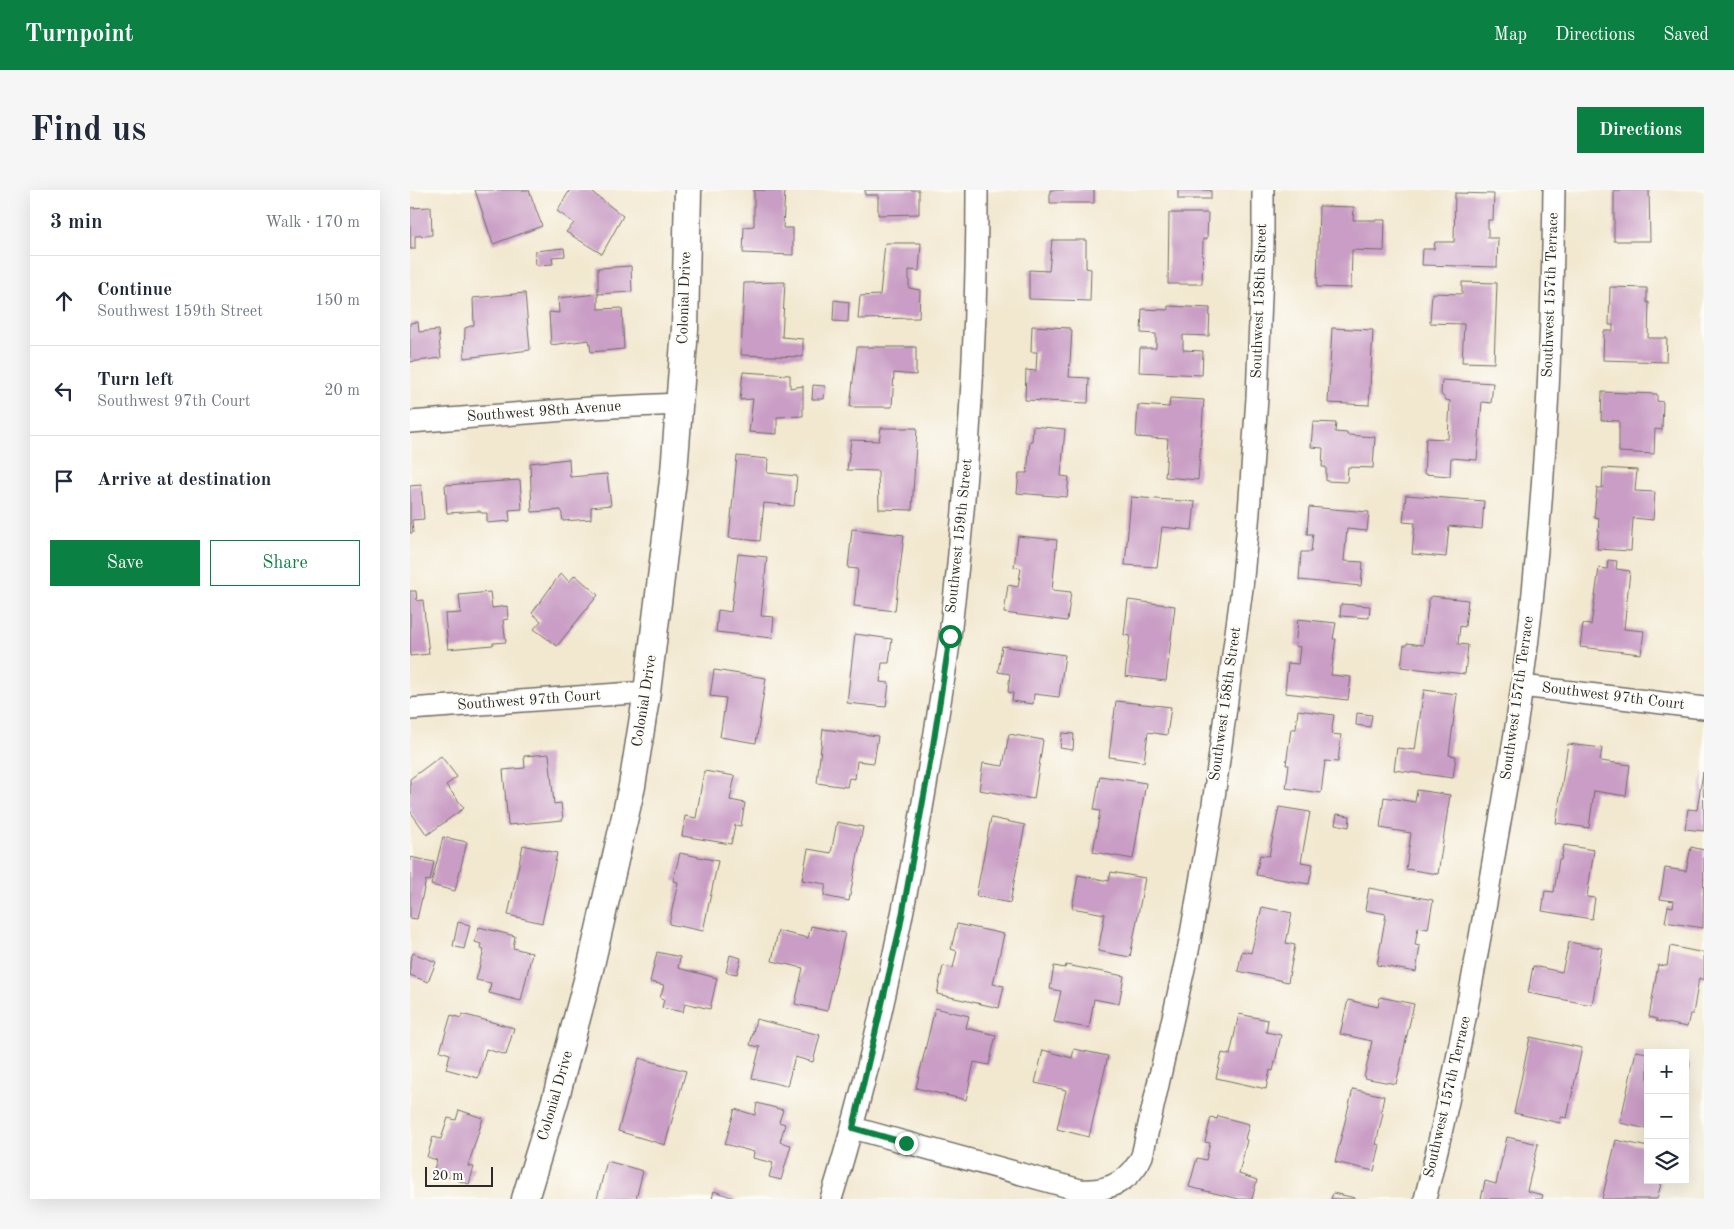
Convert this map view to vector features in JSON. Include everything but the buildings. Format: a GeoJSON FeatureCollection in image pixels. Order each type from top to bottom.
{"type":"FeatureCollection","features":[{"type":"Feature","properties":{"kind":"street","name":"Colonial Drive"},"geometry":{"type":"LineString","coordinates":[[525,1199],[574,1033],[632,786],[647,692],[663,566],[679,404],[685,329],[688,190]]}},
{"type":"Feature","properties":{"kind":"street","name":"Southwest 159th Street"},"geometry":{"type":"LineString","coordinates":[[831,1199],[853,1128],[900,927],[932,752],[950,636],[965,486],[971,401],[977,190]]}},
{"type":"Feature","properties":{"kind":"street","name":"Southwest 158th Street"},"geometry":{"type":"LineString","coordinates":[[853,1128],[1086,1191],[1101,1190],[1118,1183],[1128,1176],[1140,1161],[1189,946],[1212,812],[1242,588],[1249,512],[1258,360],[1263,245],[1263,190]]}},
{"type":"Feature","properties":{"kind":"street","name":"Southwest 157th Terrace"},"geometry":{"type":"LineString","coordinates":[[1425,1199],[1470,995],[1522,686],[1543,484],[1554,190]]}},
{"type":"Feature","properties":{"kind":"street","name":"Southwest 98th Avenue"},"geometry":{"type":"LineString","coordinates":[[410,422],[591,408],[679,404]]}},
{"type":"Feature","properties":{"kind":"street","name":"Southwest 97th Court"},"geometry":{"type":"LineString","coordinates":[[1522,686],[1704,708]]}},
{"type":"Feature","properties":{"kind":"street","name":"Southwest 97th Court"},"geometry":{"type":"LineString","coordinates":[[410,709],[647,692]]}},
{"type":"Feature","properties":{"kind":"route"},"geometry":{"type":"LineString","coordinates":[[906,1143],[853,1128],[900,927],[932,752],[950,636]]}}]}
